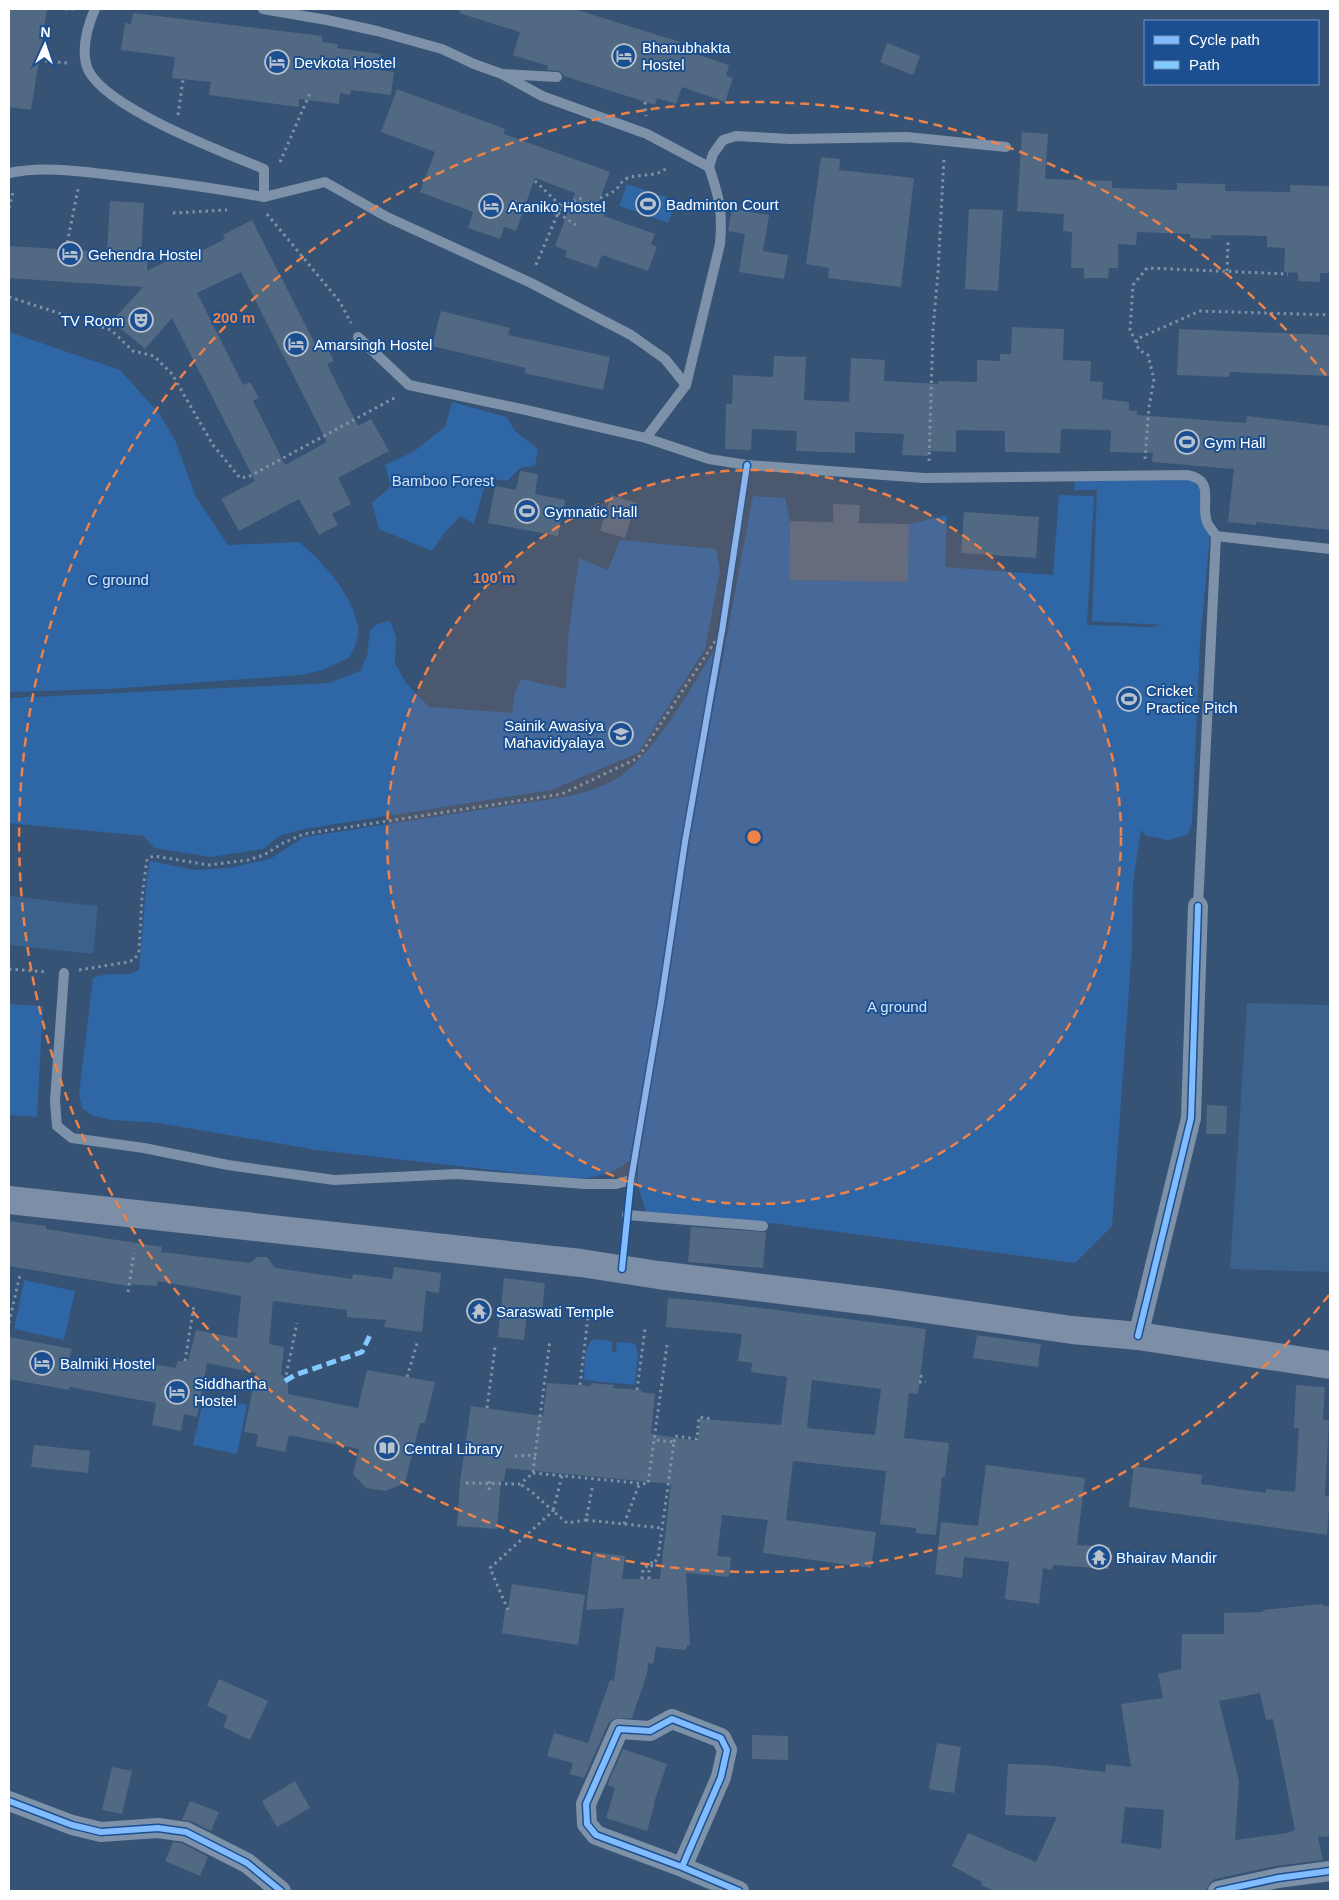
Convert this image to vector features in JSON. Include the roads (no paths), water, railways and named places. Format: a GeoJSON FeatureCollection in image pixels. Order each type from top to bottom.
{"type":"FeatureCollection","features":[{"type":"Feature","properties":{"kind":"main road"},"geometry":{"type":"LineString","coordinates":[[9,1200],[581,1263],[668,1276],[878,1302],[1072,1330],[1138,1336],[1330,1365]]}},
{"type":"Feature","properties":{"kind":"street"},"geometry":{"type":"LineString","coordinates":[[1138,1336],[1191,1118],[1198,906]]}},
{"type":"Feature","properties":{"kind":"street"},"geometry":{"type":"LineString","coordinates":[[682,1867],[721,1777],[728,1750],[721,1738],[672,1719],[650,1731],[619,1729],[586,1804],[588,1824],[596,1835],[682,1867],[739,1891]]}},
{"type":"Feature","properties":{"kind":"street"},"geometry":{"type":"LineString","coordinates":[[9,1801],[72,1825],[101,1832],[158,1828],[186,1832],[247,1862],[282,1891]]}},
{"type":"Feature","properties":{"kind":"street"},"geometry":{"type":"LineString","coordinates":[[1218,1891],[1278,1878],[1330,1871]]}},
{"type":"Feature","properties":{"kind":"lane"},"geometry":{"type":"LineString","coordinates":[[95,9],[86,38],[86,64],[92,76],[114,98],[176,133],[264,169],[264,197]]}},
{"type":"Feature","properties":{"kind":"lane"},"geometry":{"type":"LineString","coordinates":[[263,9],[377,31],[442,49],[474,64],[502,74],[542,96],[647,134],[709,167]]}},
{"type":"Feature","properties":{"kind":"lane"},"geometry":{"type":"LineString","coordinates":[[502,74],[557,77]]}},
{"type":"Feature","properties":{"kind":"lane"},"geometry":{"type":"LineString","coordinates":[[646,438],[686,384],[720,244],[721,205],[709,167],[714,154],[723,140],[736,136],[781,139],[907,137],[1006,147]]}},
{"type":"Feature","properties":{"kind":"lane"},"geometry":{"type":"LineString","coordinates":[[9,173],[47,170],[81,172],[185,183],[264,197],[326,182],[388,217],[529,282],[631,335],[665,359],[686,384]]}},
{"type":"Feature","properties":{"kind":"lane"},"geometry":{"type":"LineString","coordinates":[[358,337],[409,385],[646,438],[710,459],[746,465],[924,478],[1187,475],[1202,480],[1207,521],[1216,536],[1198,906]]}},
{"type":"Feature","properties":{"kind":"lane"},"geometry":{"type":"LineString","coordinates":[[1216,536],[1330,549]]}},
{"type":"Feature","properties":{"kind":"lane"},"geometry":{"type":"LineString","coordinates":[[64,973],[55,1101],[57,1126],[72,1138],[144,1148],[228,1165],[334,1180],[457,1174],[584,1184],[616,1184],[631,1180]]}},
{"type":"Feature","properties":{"kind":"lane"},"geometry":{"type":"LineString","coordinates":[[627,1215],[763,1226]]}},
{"type":"Feature","properties":{"kind":"place","name":"Bhanubhakta Hostel"},"geometry":{"type":"Point","coordinates":[624,56]}},
{"type":"Feature","properties":{"kind":"place","name":"Devkota Hostel"},"geometry":{"type":"Point","coordinates":[277,62]}},
{"type":"Feature","properties":{"kind":"place","name":"Badminton Court"},"geometry":{"type":"Point","coordinates":[648,204]}},
{"type":"Feature","properties":{"kind":"place","name":"Araniko Hostel"},"geometry":{"type":"Point","coordinates":[491,206]}},
{"type":"Feature","properties":{"kind":"place","name":"Gehendra Hostel"},"geometry":{"type":"Point","coordinates":[70,254]}},
{"type":"Feature","properties":{"kind":"place","name":"TV Room"},"geometry":{"type":"Point","coordinates":[141,320]}},
{"type":"Feature","properties":{"kind":"place","name":"Amarsingh Hostel"},"geometry":{"type":"Point","coordinates":[296,344]}},
{"type":"Feature","properties":{"kind":"place","name":"Gym Hall"},"geometry":{"type":"Point","coordinates":[1187,442]}},
{"type":"Feature","properties":{"kind":"place","name":"Gymnatic Hall"},"geometry":{"type":"Point","coordinates":[527,511]}},
{"type":"Feature","properties":{"kind":"place","name":"Cricket Practice Pitch"},"geometry":{"type":"Point","coordinates":[1129,699]}},
{"type":"Feature","properties":{"kind":"place","name":"Sainik Awasiya Mahavidyalaya"},"geometry":{"type":"Point","coordinates":[621,734]}},
{"type":"Feature","properties":{"kind":"place","name":"Saraswati Temple"},"geometry":{"type":"Point","coordinates":[479,1311]}},
{"type":"Feature","properties":{"kind":"place","name":"Balmiki Hostel"},"geometry":{"type":"Point","coordinates":[42,1363]}},
{"type":"Feature","properties":{"kind":"place","name":"Siddhartha Hostel"},"geometry":{"type":"Point","coordinates":[177,1392]}},
{"type":"Feature","properties":{"kind":"place","name":"Central Library"},"geometry":{"type":"Point","coordinates":[387,1448]}},
{"type":"Feature","properties":{"kind":"place","name":"Bhairav Mandir"},"geometry":{"type":"Point","coordinates":[1099,1557]}},
{"type":"Feature","properties":{"kind":"park label","name":"Bamboo Forest"},"geometry":{"type":"Point","coordinates":[443,480]}},
{"type":"Feature","properties":{"kind":"park label","name":"C ground"},"geometry":{"type":"Point","coordinates":[118,579]}},
{"type":"Feature","properties":{"kind":"park label","name":"A ground"},"geometry":{"type":"Point","coordinates":[897,1006]}}]}
